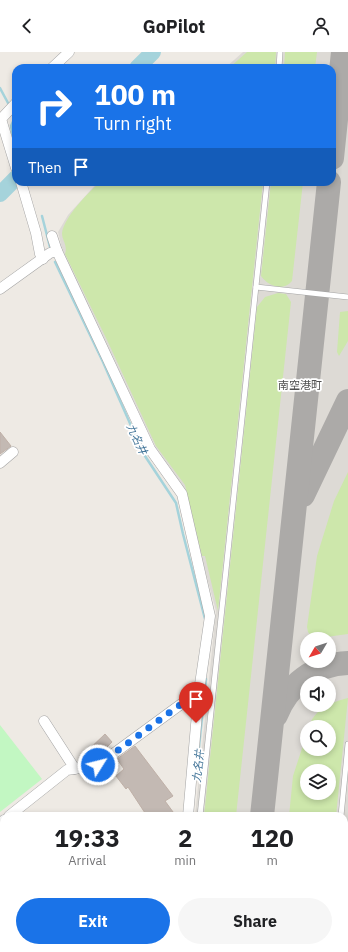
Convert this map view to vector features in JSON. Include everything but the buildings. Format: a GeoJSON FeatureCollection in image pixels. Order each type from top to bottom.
{"type":"FeatureCollection","features":[{"type":"Feature","properties":{"kind":"street"},"geometry":{"type":"LineString","coordinates":[[56,64],[69,52]]}},
{"type":"Feature","properties":{"kind":"street"},"geometry":{"type":"LineString","coordinates":[[12,107],[1,119],[12,154]]}},
{"type":"Feature","properties":{"kind":"street"},"geometry":{"type":"LineString","coordinates":[[22,186],[40,254],[43,259]]}},
{"type":"Feature","properties":{"kind":"street"},"geometry":{"type":"LineString","coordinates":[[52,236],[57,251],[150,449],[182,494],[210,616],[199,691],[188,812]]}},
{"type":"Feature","properties":{"kind":"street"},"geometry":{"type":"LineString","coordinates":[[0,289],[57,251]]}},
{"type":"Feature","properties":{"kind":"street"},"geometry":{"type":"LineString","coordinates":[[0,463],[14,452]]}},
{"type":"Feature","properties":{"kind":"street"},"geometry":{"type":"LineString","coordinates":[[15,812],[67,770],[98,765],[199,691]]}},
{"type":"Feature","properties":{"kind":"street"},"geometry":{"type":"LineString","coordinates":[[44,721],[75,769]]}},
{"type":"Feature","properties":{"kind":"lane"},"geometry":{"type":"LineString","coordinates":[[278,64],[280,52]]}},
{"type":"Feature","properties":{"kind":"lane"},"geometry":{"type":"LineString","coordinates":[[200,812],[267,186]]}},
{"type":"Feature","properties":{"kind":"lane"},"geometry":{"type":"LineString","coordinates":[[256,287],[348,297]]}},
{"type":"Feature","properties":{"kind":"lane"},"geometry":{"type":"LineString","coordinates":[[342,812],[345,798],[348,744]]}},
{"type":"Feature","properties":{"kind":"shaded area"},"geometry":{"type":"Polygon","coordinates":[[[243,52],[348,52],[348,812],[195,812],[216,611],[182,485],[155,446],[64,257],[58,232],[68,215],[94,186],[336,186],[336,64],[230,64],[243,52]]]}},
{"type":"Feature","properties":{"kind":"green space"},"geometry":{"type":"Polygon","coordinates":[[[247,52],[276,52],[275,64],[234,64],[247,52]]]}},
{"type":"Feature","properties":{"kind":"green space"},"geometry":{"type":"Polygon","coordinates":[[[285,52],[317,52],[316,64],[284,64],[285,52]]]}},
{"type":"Feature","properties":{"kind":"green space"},"geometry":{"type":"Polygon","coordinates":[[[96,186],[263,186],[218,611],[205,556],[202,556],[185,485],[156,446],[65,254],[66,248],[62,233],[64,227],[72,212],[96,186]]]}},
{"type":"Feature","properties":{"kind":"green space"},"geometry":{"type":"Polygon","coordinates":[[[271,186],[303,186],[292,281],[280,287],[268,283],[261,276],[271,186]]]}},
{"type":"Feature","properties":{"kind":"green space"},"geometry":{"type":"Polygon","coordinates":[[[278,293],[286,294],[291,302],[236,812],[204,812],[257,307],[265,297],[278,293]]]}},
{"type":"Feature","properties":{"kind":"green space"},"geometry":{"type":"Polygon","coordinates":[[[348,311],[348,341],[339,356],[337,352],[340,312],[348,311]]]}},
{"type":"Feature","properties":{"kind":"green space"},"geometry":{"type":"Polygon","coordinates":[[[348,472],[348,634],[336,636],[336,632],[308,632],[307,627],[317,556],[334,501],[348,472]]]}},
{"type":"Feature","properties":{"kind":"green space"},"geometry":{"type":"Polygon","coordinates":[[[348,698],[336,812],[289,812],[293,776],[300,754],[300,756],[336,756],[336,720],[312,720],[318,712],[336,712],[336,702],[348,698]]]}},
{"type":"Feature","properties":{"kind":"green space"},"geometry":{"type":"Polygon","coordinates":[[[0,725],[42,779],[0,812],[0,725]]]}},
{"type":"Feature","properties":{"kind":"waterway"},"geometry":{"type":"LineString","coordinates":[[141,64],[153,52]]}},
{"type":"Feature","properties":{"kind":"waterway","name":"九名井"},"geometry":{"type":"LineString","coordinates":[[0,88],[8,103]]}},
{"type":"Feature","properties":{"kind":"waterway","name":"九名井"},"geometry":{"type":"LineString","coordinates":[[12,124],[12,131]]}},
{"type":"Feature","properties":{"kind":"waterway"},"geometry":{"type":"LineString","coordinates":[[0,194],[12,182]]}},
{"type":"Feature","properties":{"kind":"waterway","name":"九名井"},"geometry":{"type":"LineString","coordinates":[[42,216],[50,247]]}},
{"type":"Feature","properties":{"kind":"waterway","name":"九名井"},"geometry":{"type":"LineString","coordinates":[[55,262],[103,362],[143,453],[176,503],[205,619]]}},
{"type":"Feature","properties":{"kind":"waterway","name":"九名井"},"geometry":{"type":"LineString","coordinates":[[198,756],[206,679]]}},
{"type":"Feature","properties":{"kind":"taxiway"},"geometry":{"type":"LineString","coordinates":[[336,119],[343,52]]}},
{"type":"Feature","properties":{"kind":"taxiway"},"geometry":{"type":"LineString","coordinates":[[262,812],[329,186]]}},
{"type":"Feature","properties":{"kind":"taxiway"},"geometry":{"type":"LineString","coordinates":[[303,495],[348,401]]}},
{"type":"Feature","properties":{"kind":"taxiway"},"geometry":{"type":"LineString","coordinates":[[276,715],[288,694],[304,678],[325,667],[348,663]]}},
{"type":"Feature","properties":{"kind":"district","name":"南空港町"},"geometry":{"type":"Point","coordinates":[300,385]}},
{"type":"Feature","properties":{"kind":"route"},"geometry":{"type":"LineString","coordinates":[[98,765],[199,691],[196,723]]}}]}
